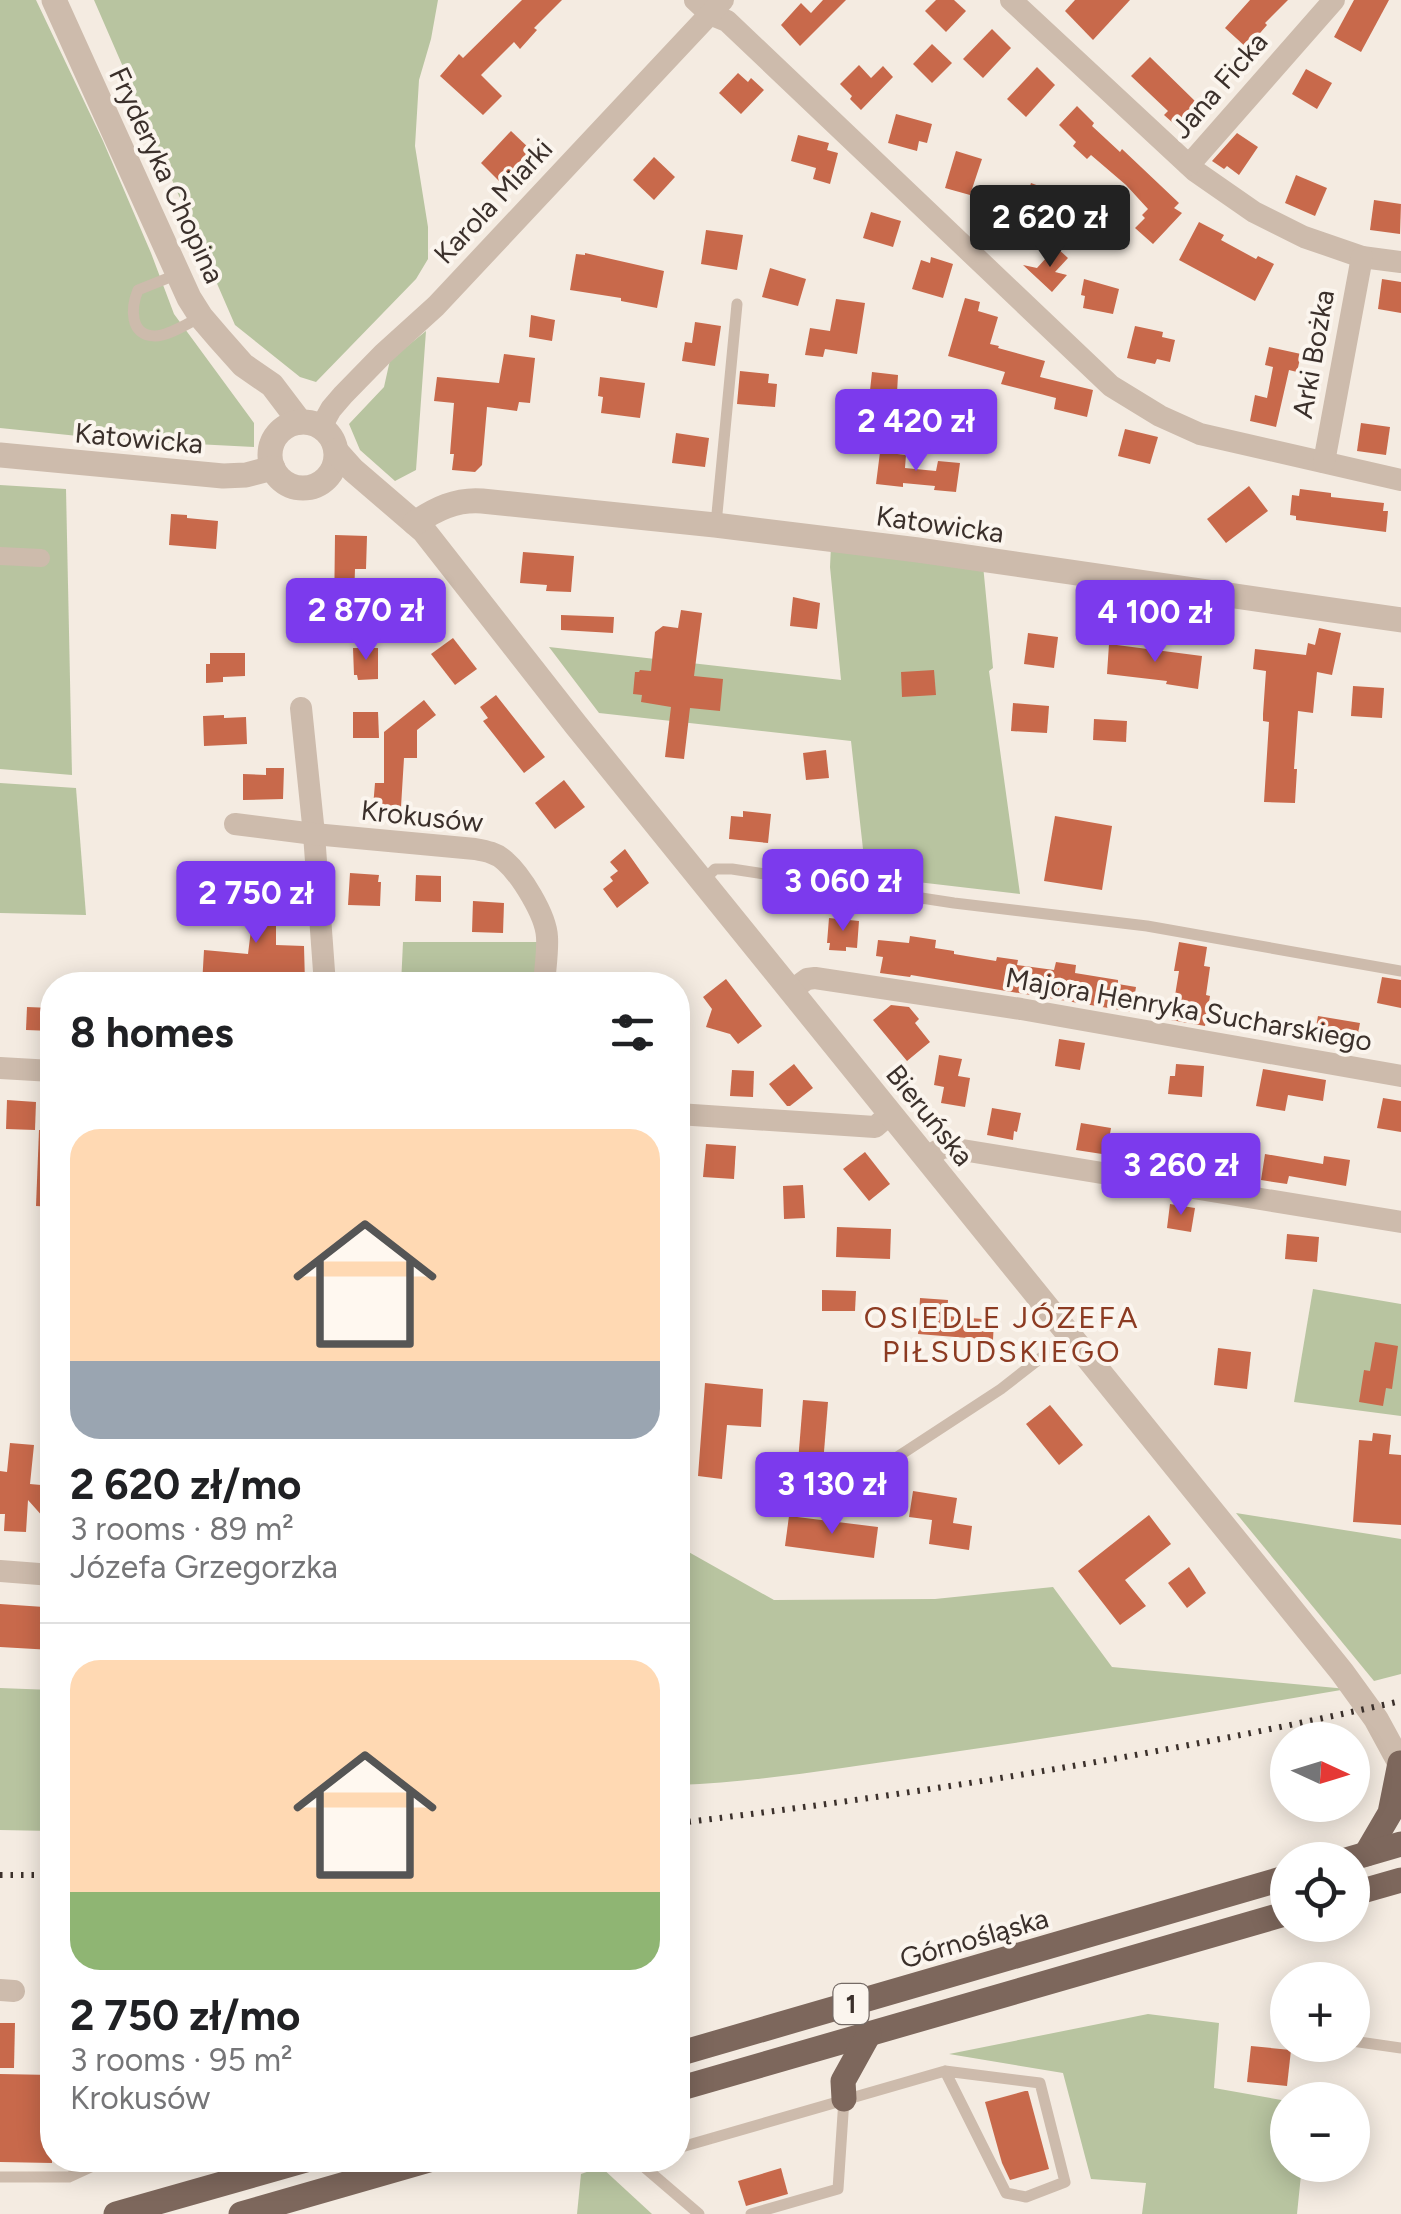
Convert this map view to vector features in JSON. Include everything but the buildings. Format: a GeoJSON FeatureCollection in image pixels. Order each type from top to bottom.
{"type":"FeatureCollection","features":[{"type":"Feature","properties":{"kind":"main road"},"geometry":{"type":"LineString","coordinates":[[1368,1842],[1390,1813],[1400,1764]]}},
{"type":"Feature","properties":{"kind":"main road"},"geometry":{"type":"LineString","coordinates":[[1370,1853],[1401,1844]]}},
{"type":"Feature","properties":{"kind":"main road"},"geometry":{"type":"LineString","coordinates":[[1370,1889],[1401,1880]]}},
{"type":"Feature","properties":{"kind":"main road","name":"Górnośląska"},"geometry":{"type":"LineString","coordinates":[[690,2051],[1270,1882]]}},
{"type":"Feature","properties":{"kind":"main road","name":"1"},"geometry":{"type":"LineString","coordinates":[[690,2086],[1270,1918]]}},
{"type":"Feature","properties":{"kind":"main road"},"geometry":{"type":"LineString","coordinates":[[844,2099],[844,2081],[868,2034]]}},
{"type":"Feature","properties":{"kind":"main road"},"geometry":{"type":"LineString","coordinates":[[116,2214],[264,2172]]}},
{"type":"Feature","properties":{"kind":"main road"},"geometry":{"type":"LineString","coordinates":[[241,2214],[387,2172]]}},
{"type":"Feature","properties":{"kind":"street","name":"Fryderyka Chopina"},"geometry":{"type":"LineString","coordinates":[[54,0],[201,317],[243,364],[272,385],[300,426]]}},
{"type":"Feature","properties":{"kind":"street","name":"Jana Ficka"},"geometry":{"type":"LineString","coordinates":[[1189,165],[1334,0]]}},
{"type":"Feature","properties":{"kind":"street"},"geometry":{"type":"LineString","coordinates":[[709,5],[1111,386],[1160,416],[1200,434],[1401,480]]}},
{"type":"Feature","properties":{"kind":"street","name":"Karola Miarki"},"geometry":{"type":"LineString","coordinates":[[300,426],[339,400],[436,306],[709,5]]}},
{"type":"Feature","properties":{"kind":"street"},"geometry":{"type":"LineString","coordinates":[[1027,5],[1189,165],[1254,212],[1304,237],[1362,256],[1401,262]]}},
{"type":"Feature","properties":{"kind":"street","name":"Arki Bożka"},"geometry":{"type":"LineString","coordinates":[[1324,462],[1362,256]]}},
{"type":"Feature","properties":{"kind":"street"},"geometry":{"type":"LineString","coordinates":[[300,426],[328,434],[336,451],[329,476],[319,484],[298,487],[287,484],[273,468],[270,448],[300,426]]}},
{"type":"Feature","properties":{"kind":"street","name":"Bieruńska"},"geometry":{"type":"LineString","coordinates":[[336,451],[424,531],[1342,1672],[1376,1720],[1400,1764]]}},
{"type":"Feature","properties":{"kind":"street","name":"Katowicka"},"geometry":{"type":"LineString","coordinates":[[0,455],[223,476],[273,468]]}},
{"type":"Feature","properties":{"kind":"street","name":"Bieruńska"},"geometry":{"type":"LineString","coordinates":[[319,484],[350,491],[408,517]]}},
{"type":"Feature","properties":{"kind":"street","name":"Katowicka"},"geometry":{"type":"LineString","coordinates":[[408,517],[472,500],[918,550],[1401,620]]}},
{"type":"Feature","properties":{"kind":"street"},"geometry":{"type":"LineString","coordinates":[[0,556],[41,558]]}},
{"type":"Feature","properties":{"kind":"street"},"geometry":{"type":"LineString","coordinates":[[302,708],[324,972]]}},
{"type":"Feature","properties":{"kind":"street","name":"Krokusów"},"geometry":{"type":"LineString","coordinates":[[235,824],[492,853],[506,861],[543,918],[547,936],[545,972]]}},
{"type":"Feature","properties":{"kind":"street","name":"Majora Henryka Sucharskiego"},"geometry":{"type":"LineString","coordinates":[[792,990],[814,978],[1022,1009],[1401,1076]]}},
{"type":"Feature","properties":{"kind":"street"},"geometry":{"type":"LineString","coordinates":[[0,1068],[40,1070]]}},
{"type":"Feature","properties":{"kind":"street"},"geometry":{"type":"LineString","coordinates":[[690,1115],[875,1126],[890,1114]]}},
{"type":"Feature","properties":{"kind":"street"},"geometry":{"type":"LineString","coordinates":[[926,1158],[944,1147],[1401,1222]]}},
{"type":"Feature","properties":{"kind":"street"},"geometry":{"type":"LineString","coordinates":[[0,1571],[40,1573]]}},
{"type":"Feature","properties":{"kind":"lane"},"geometry":{"type":"LineString","coordinates":[[178,274],[138,290],[133,314],[136,326],[144,334],[162,335],[201,317]]}},
{"type":"Feature","properties":{"kind":"lane"},"geometry":{"type":"LineString","coordinates":[[715,526],[737,304]]}},
{"type":"Feature","properties":{"kind":"lane"},"geometry":{"type":"LineString","coordinates":[[703,882],[716,869],[732,869],[954,903],[1147,926],[1401,971]]}},
{"type":"Feature","properties":{"kind":"lane"},"geometry":{"type":"LineString","coordinates":[[862,1480],[1001,1389],[1070,1336]]}},
{"type":"Feature","properties":{"kind":"lane"},"geometry":{"type":"LineString","coordinates":[[1370,2044],[1401,2048]]}},
{"type":"Feature","properties":{"kind":"lane"},"geometry":{"type":"LineString","coordinates":[[690,2144],[945,2072],[1040,2083],[1064,2182],[1026,2197],[1006,2193],[945,2072]]}},
{"type":"Feature","properties":{"kind":"lane"},"geometry":{"type":"LineString","coordinates":[[751,2214],[838,2189],[844,2099]]}},
{"type":"Feature","properties":{"kind":"lane"},"geometry":{"type":"LineString","coordinates":[[0,2177],[69,2176],[78,2172]]}},
{"type":"Feature","properties":{"kind":"lane"},"geometry":{"type":"LineString","coordinates":[[650,2172],[699,2214]]}},
{"type":"Feature","properties":{"kind":"green space"},"geometry":{"type":"Polygon","coordinates":[[[0,0],[36,0],[103,141],[174,314],[254,423],[254,447],[117,440],[0,428],[0,0]]]}},
{"type":"Feature","properties":{"kind":"green space"},"geometry":{"type":"Polygon","coordinates":[[[94,0],[438,0],[419,80],[415,146],[428,227],[428,259],[416,279],[316,382],[300,377],[235,325],[94,0]]]}},
{"type":"Feature","properties":{"kind":"green space"},"geometry":{"type":"Polygon","coordinates":[[[426,331],[416,470],[395,481],[360,450],[349,424],[384,387],[390,360],[426,331]]]}},
{"type":"Feature","properties":{"kind":"green space"},"geometry":{"type":"Polygon","coordinates":[[[0,485],[66,489],[72,775],[0,769],[0,485]]]}},
{"type":"Feature","properties":{"kind":"green space"},"geometry":{"type":"Polygon","coordinates":[[[831,546],[983,565],[993,668],[989,671],[1020,894],[866,876],[851,741],[599,713],[549,647],[841,680],[831,546]]]}},
{"type":"Feature","properties":{"kind":"green space"},"geometry":{"type":"Polygon","coordinates":[[[0,783],[76,788],[86,915],[0,913],[0,783]]]}},
{"type":"Feature","properties":{"kind":"green space"},"geometry":{"type":"Polygon","coordinates":[[[403,942],[537,942],[536,972],[402,972],[403,942]]]}},
{"type":"Feature","properties":{"kind":"green space"},"geometry":{"type":"Polygon","coordinates":[[[1313,1289],[1401,1304],[1401,1416],[1294,1402],[1313,1289]]]}},
{"type":"Feature","properties":{"kind":"green space"},"geometry":{"type":"Polygon","coordinates":[[[1236,1513],[1401,1539],[1401,1674],[1374,1681],[1236,1513]]]}},
{"type":"Feature","properties":{"kind":"green space"},"geometry":{"type":"Polygon","coordinates":[[[690,1553],[774,1600],[935,1599],[1053,1587],[1112,1667],[1347,1689],[973,1749],[690,1784],[690,1553]]]}},
{"type":"Feature","properties":{"kind":"green space"},"geometry":{"type":"Polygon","coordinates":[[[0,1688],[40,1690],[40,1831],[0,1830],[0,1688]]]}},
{"type":"Feature","properties":{"kind":"green space"},"geometry":{"type":"Polygon","coordinates":[[[1148,2014],[1219,2023],[1214,2088],[1270,2098],[1270,2182],[1300,2182],[1297,2214],[1142,2214],[1146,2183],[1091,2179],[1063,2073],[949,2054],[1148,2014]]]}},
{"type":"Feature","properties":{"kind":"green space"},"geometry":{"type":"Polygon","coordinates":[[[606,2172],[652,2214],[577,2214],[581,2174],[606,2172]]]}},
{"type":"Feature","properties":{"kind":"railway"},"geometry":{"type":"LineString","coordinates":[[690,1821],[1041,1771],[1401,1701]]}},
{"type":"Feature","properties":{"kind":"railway"},"geometry":{"type":"LineString","coordinates":[[0,1875],[40,1875]]}},
{"type":"Feature","properties":{"kind":"district","name":"OSIEDLE JÓZEFA PIŁSUDSKIEGO"},"geometry":{"type":"Point","coordinates":[1002,1334]}}]}
